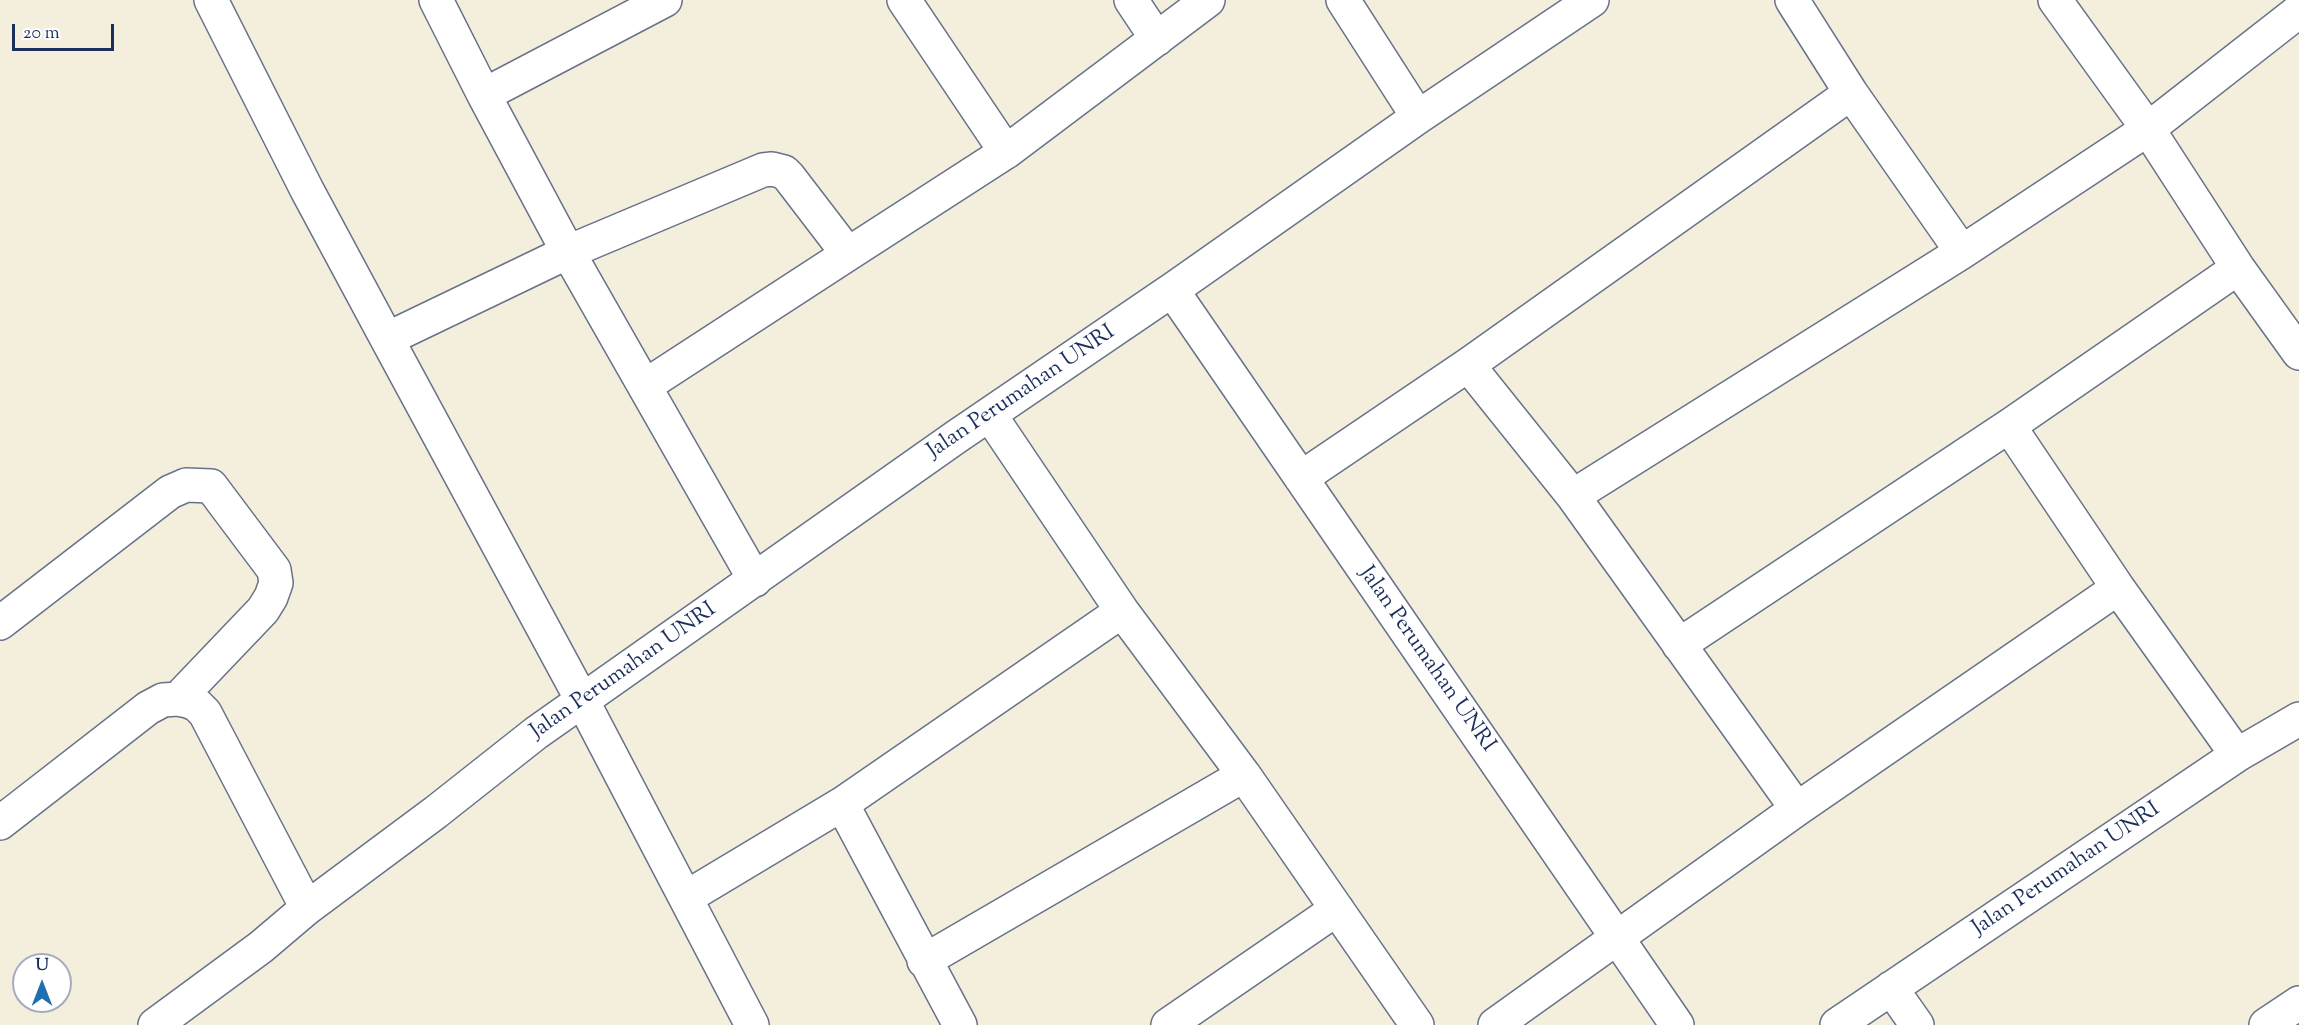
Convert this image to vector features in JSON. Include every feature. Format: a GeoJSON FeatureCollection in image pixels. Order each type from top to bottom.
{"type":"FeatureCollection","features":[{"type":"Feature","properties":{"kind":"street"},"geometry":{"type":"LineString","coordinates":[[211,0],[307,190],[687,897],[752,1025]]}},
{"type":"Feature","properties":{"kind":"street"},"geometry":{"type":"LineString","coordinates":[[436,0],[568,252],[755,580]]}},
{"type":"Feature","properties":{"kind":"street"},"geometry":{"type":"LineString","coordinates":[[484,95],[665,0]]}},
{"type":"Feature","properties":{"kind":"street"},"geometry":{"type":"LineString","coordinates":[[904,0],[1006,152]]}},
{"type":"Feature","properties":{"kind":"street"},"geometry":{"type":"LineString","coordinates":[[1131,0],[1157,39]]}},
{"type":"Feature","properties":{"kind":"street"},"geometry":{"type":"LineString","coordinates":[[645,386],[1006,152],[1208,0]]}},
{"type":"Feature","properties":{"kind":"street"},"geometry":{"type":"LineString","coordinates":[[1342,0],[1418,117]]}},
{"type":"Feature","properties":{"kind":"street"},"geometry":{"type":"LineString","coordinates":[[1792,0],[1851,93],[1962,252]]}},
{"type":"Feature","properties":{"kind":"street"},"geometry":{"type":"LineString","coordinates":[[2055,0],[2148,129],[2238,268],[2299,353]]}},
{"type":"Feature","properties":{"kind":"street"},"geometry":{"type":"LineString","coordinates":[[1172,290],[1418,117],[1572,5]]}},
{"type":"Feature","properties":{"kind":"street"},"geometry":{"type":"LineString","coordinates":[[1574,496],[1962,252],[2148,129],[2299,11]]}},
{"type":"Feature","properties":{"kind":"street"},"geometry":{"type":"LineString","coordinates":[[1301,478],[1468,365],[1851,93]]}},
{"type":"Feature","properties":{"kind":"street"},"geometry":{"type":"LineString","coordinates":[[387,339],[568,252],[763,170],[772,169],[784,172],[848,254]]}},
{"type":"Feature","properties":{"kind":"street"},"geometry":{"type":"LineString","coordinates":[[1679,645],[2009,426],[2238,268]]}},
{"type":"Feature","properties":{"kind":"street","name":"Jalan Perumahan UNRI"},"geometry":{"type":"LineString","coordinates":[[155,1025],[261,947],[307,908],[536,733],[1172,290],[1677,1025]]}},
{"type":"Feature","properties":{"kind":"street"},"geometry":{"type":"LineString","coordinates":[[1468,365],[1574,496],[1797,809]]}},
{"type":"Feature","properties":{"kind":"street"},"geometry":{"type":"LineString","coordinates":[[990,415],[1122,611],[1244,775],[1417,1025]]}},
{"type":"Feature","properties":{"kind":"street"},"geometry":{"type":"LineString","coordinates":[[2009,426],[2118,588],[2237,755]]}},
{"type":"Feature","properties":{"kind":"street"},"geometry":{"type":"LineString","coordinates":[[0,622],[170,492],[186,485],[211,486],[274,570],[276,583],[263,610],[178,699]]}},
{"type":"Feature","properties":{"kind":"street"},"geometry":{"type":"LineString","coordinates":[[1495,1025],[1797,809],[2118,588]]}},
{"type":"Feature","properties":{"kind":"street"},"geometry":{"type":"LineString","coordinates":[[687,897],[842,804],[1122,611]]}},
{"type":"Feature","properties":{"kind":"street"},"geometry":{"type":"LineString","coordinates":[[0,823],[148,708],[163,700],[178,699],[197,705],[205,713],[307,908]]}},
{"type":"Feature","properties":{"kind":"street","name":"Jalan Perumahan UNRI"},"geometry":{"type":"LineString","coordinates":[[1837,1025],[2237,755],[2299,720]]}},
{"type":"Feature","properties":{"kind":"street"},"geometry":{"type":"LineString","coordinates":[[924,960],[1244,775]]}},
{"type":"Feature","properties":{"kind":"street"},"geometry":{"type":"LineString","coordinates":[[842,804],[960,1025]]}},
{"type":"Feature","properties":{"kind":"street"},"geometry":{"type":"LineString","coordinates":[[1168,1025],[1337,909]]}},
{"type":"Feature","properties":{"kind":"street"},"geometry":{"type":"LineString","coordinates":[[1891,988],[1917,1025]]}},
{"type":"Feature","properties":{"kind":"street"},"geometry":{"type":"LineString","coordinates":[[2266,1025],[2299,1003]]}}]}
